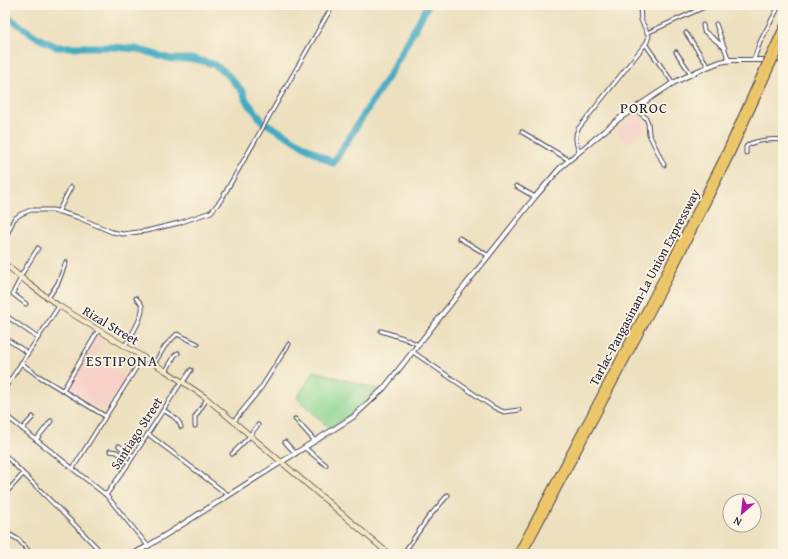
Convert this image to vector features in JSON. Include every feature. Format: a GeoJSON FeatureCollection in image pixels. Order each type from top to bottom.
{"type":"FeatureCollection","features":[{"type":"Feature","properties":{"kind":"highway","name":"Tarlac-Pangasinan-La Union Expressway"},"geometry":{"type":"LineString","coordinates":[[523,554],[669,278],[732,153],[773,60],[783,27]]}},
{"type":"Feature","properties":{"kind":"highway","name":"Tarlac-Pangasinan-La Union Expressway"},"geometry":{"type":"LineString","coordinates":[[517,554],[663,277],[783,40]]}},
{"type":"Feature","properties":{"kind":"main road","name":"Rizal Street"},"geometry":{"type":"LineString","coordinates":[[5,264],[59,306],[166,371],[207,398],[389,554]]}},
{"type":"Feature","properties":{"kind":"street"},"geometry":{"type":"LineString","coordinates":[[5,239],[14,219],[31,210],[53,210],[77,217],[112,232],[123,234],[146,231],[179,223],[211,212],[221,200],[333,5]]}},
{"type":"Feature","properties":{"kind":"street"},"geometry":{"type":"LineString","coordinates":[[579,152],[576,142],[576,132],[646,45],[648,34],[640,17],[640,5]]}},
{"type":"Feature","properties":{"kind":"street"},"geometry":{"type":"LineString","coordinates":[[648,34],[709,5]]}},
{"type":"Feature","properties":{"kind":"street"},"geometry":{"type":"LineString","coordinates":[[754,59],[760,42],[779,6]]}},
{"type":"Feature","properties":{"kind":"street"},"geometry":{"type":"LineString","coordinates":[[716,24],[729,61]]}},
{"type":"Feature","properties":{"kind":"street"},"geometry":{"type":"LineString","coordinates":[[703,26],[704,31],[725,48]]}},
{"type":"Feature","properties":{"kind":"street"},"geometry":{"type":"LineString","coordinates":[[686,33],[708,66]]}},
{"type":"Feature","properties":{"kind":"street"},"geometry":{"type":"LineString","coordinates":[[646,45],[674,83]]}},
{"type":"Feature","properties":{"kind":"street"},"geometry":{"type":"LineString","coordinates":[[676,52],[691,74]]}},
{"type":"Feature","properties":{"kind":"street"},"geometry":{"type":"LineString","coordinates":[[133,554],[296,454],[353,417],[375,397],[419,345],[535,197],[561,167],[634,108],[674,83],[708,66],[729,61],[754,59],[773,60]]}},
{"type":"Feature","properties":{"kind":"street"},"geometry":{"type":"LineString","coordinates":[[634,108],[646,118],[648,123],[648,134],[664,165]]}},
{"type":"Feature","properties":{"kind":"street"},"geometry":{"type":"LineString","coordinates":[[522,132],[569,160]]}},
{"type":"Feature","properties":{"kind":"street"},"geometry":{"type":"LineString","coordinates":[[746,153],[746,147],[748,144],[764,140],[783,140]]}},
{"type":"Feature","properties":{"kind":"street"},"geometry":{"type":"LineString","coordinates":[[516,186],[535,197]]}},
{"type":"Feature","properties":{"kind":"street"},"geometry":{"type":"LineString","coordinates":[[58,212],[71,187]]}},
{"type":"Feature","properties":{"kind":"street"},"geometry":{"type":"LineString","coordinates":[[459,238],[489,256]]}},
{"type":"Feature","properties":{"kind":"street"},"geometry":{"type":"LineString","coordinates":[[26,304],[13,294],[20,277],[38,248]]}},
{"type":"Feature","properties":{"kind":"street"},"geometry":{"type":"LineString","coordinates":[[48,298],[58,283],[66,262]]}},
{"type":"Feature","properties":{"kind":"street"},"geometry":{"type":"LineString","coordinates":[[125,346],[135,330],[141,311],[142,306],[136,298]]}},
{"type":"Feature","properties":{"kind":"street"},"geometry":{"type":"LineString","coordinates":[[5,388],[59,306]]}},
{"type":"Feature","properties":{"kind":"street"},"geometry":{"type":"LineString","coordinates":[[5,315],[38,338]]}},
{"type":"Feature","properties":{"kind":"street"},"geometry":{"type":"LineString","coordinates":[[63,390],[98,331]]}},
{"type":"Feature","properties":{"kind":"street"},"geometry":{"type":"LineString","coordinates":[[381,331],[419,345]]}},
{"type":"Feature","properties":{"kind":"street"},"geometry":{"type":"LineString","coordinates":[[154,364],[165,346],[178,334],[198,344]]}},
{"type":"Feature","properties":{"kind":"street"},"geometry":{"type":"LineString","coordinates":[[5,338],[28,354]]}},
{"type":"Feature","properties":{"kind":"street"},"geometry":{"type":"LineString","coordinates":[[234,421],[261,388],[289,344]]}},
{"type":"Feature","properties":{"kind":"street"},"geometry":{"type":"LineString","coordinates":[[413,352],[493,407],[504,412],[519,410]]}},
{"type":"Feature","properties":{"kind":"street"},"geometry":{"type":"LineString","coordinates":[[166,371],[175,355],[178,353]]}},
{"type":"Feature","properties":{"kind":"street"},"geometry":{"type":"LineString","coordinates":[[73,468],[142,357]]}},
{"type":"Feature","properties":{"kind":"street"},"geometry":{"type":"LineString","coordinates":[[22,363],[37,375],[106,416]]}},
{"type":"Feature","properties":{"kind":"street","name":"Santiago Street"},"geometry":{"type":"LineString","coordinates":[[106,496],[191,370]]}},
{"type":"Feature","properties":{"kind":"street"},"geometry":{"type":"LineString","coordinates":[[195,426],[196,417],[207,398]]}},
{"type":"Feature","properties":{"kind":"street"},"geometry":{"type":"LineString","coordinates":[[163,410],[175,418],[181,427]]}},
{"type":"Feature","properties":{"kind":"street"},"geometry":{"type":"LineString","coordinates":[[5,415],[106,496],[148,546]]}},
{"type":"Feature","properties":{"kind":"street"},"geometry":{"type":"LineString","coordinates":[[22,429],[33,417]]}},
{"type":"Feature","properties":{"kind":"street"},"geometry":{"type":"LineString","coordinates":[[296,419],[315,441]]}},
{"type":"Feature","properties":{"kind":"street"},"geometry":{"type":"LineString","coordinates":[[36,440],[51,421]]}},
{"type":"Feature","properties":{"kind":"street"},"geometry":{"type":"LineString","coordinates":[[232,454],[251,435],[258,425]]}},
{"type":"Feature","properties":{"kind":"street"},"geometry":{"type":"LineString","coordinates":[[148,434],[228,495]]}},
{"type":"Feature","properties":{"kind":"street"},"geometry":{"type":"LineString","coordinates":[[284,442],[296,454]]}},
{"type":"Feature","properties":{"kind":"street"},"geometry":{"type":"LineString","coordinates":[[119,446],[133,456]]}},
{"type":"Feature","properties":{"kind":"street"},"geometry":{"type":"LineString","coordinates":[[305,448],[326,465]]}},
{"type":"Feature","properties":{"kind":"street"},"geometry":{"type":"LineString","coordinates":[[110,451],[117,452],[129,463]]}},
{"type":"Feature","properties":{"kind":"street"},"geometry":{"type":"LineString","coordinates":[[5,454],[23,474],[71,520],[102,554]]}},
{"type":"Feature","properties":{"kind":"street"},"geometry":{"type":"LineString","coordinates":[[5,494],[23,474]]}},
{"type":"Feature","properties":{"kind":"street"},"geometry":{"type":"LineString","coordinates":[[403,554],[428,518],[448,495]]}},
{"type":"Feature","properties":{"kind":"street"},"geometry":{"type":"LineString","coordinates":[[5,532],[19,540],[31,554]]}},
{"type":"Feature","properties":{"kind":"shaded area"},"geometry":{"type":"Polygon","coordinates":[[[637,112],[648,127],[627,144],[615,130],[637,112]]]}},
{"type":"Feature","properties":{"kind":"shaded area"},"geometry":{"type":"Polygon","coordinates":[[[98,333],[106,338],[94,357],[127,377],[104,412],[65,389],[98,333]]]}},
{"type":"Feature","properties":{"kind":"green space"},"geometry":{"type":"Polygon","coordinates":[[[314,371],[377,389],[352,414],[329,428],[297,398],[314,371]]]}},
{"type":"Feature","properties":{"kind":"waterway"},"geometry":{"type":"LineString","coordinates":[[267,124],[333,163],[388,77],[428,5]]}},
{"type":"Feature","properties":{"kind":"waterway"},"geometry":{"type":"LineString","coordinates":[[5,15],[38,38],[57,47],[113,47],[137,49],[171,59],[195,59],[213,64],[225,72],[243,92],[246,100],[263,122]]}},
{"type":"Feature","properties":{"kind":"district","name":"POROC"},"geometry":{"type":"Point","coordinates":[644,108]}},
{"type":"Feature","properties":{"kind":"district","name":"ESTIPONA"},"geometry":{"type":"Point","coordinates":[122,361]}}]}
